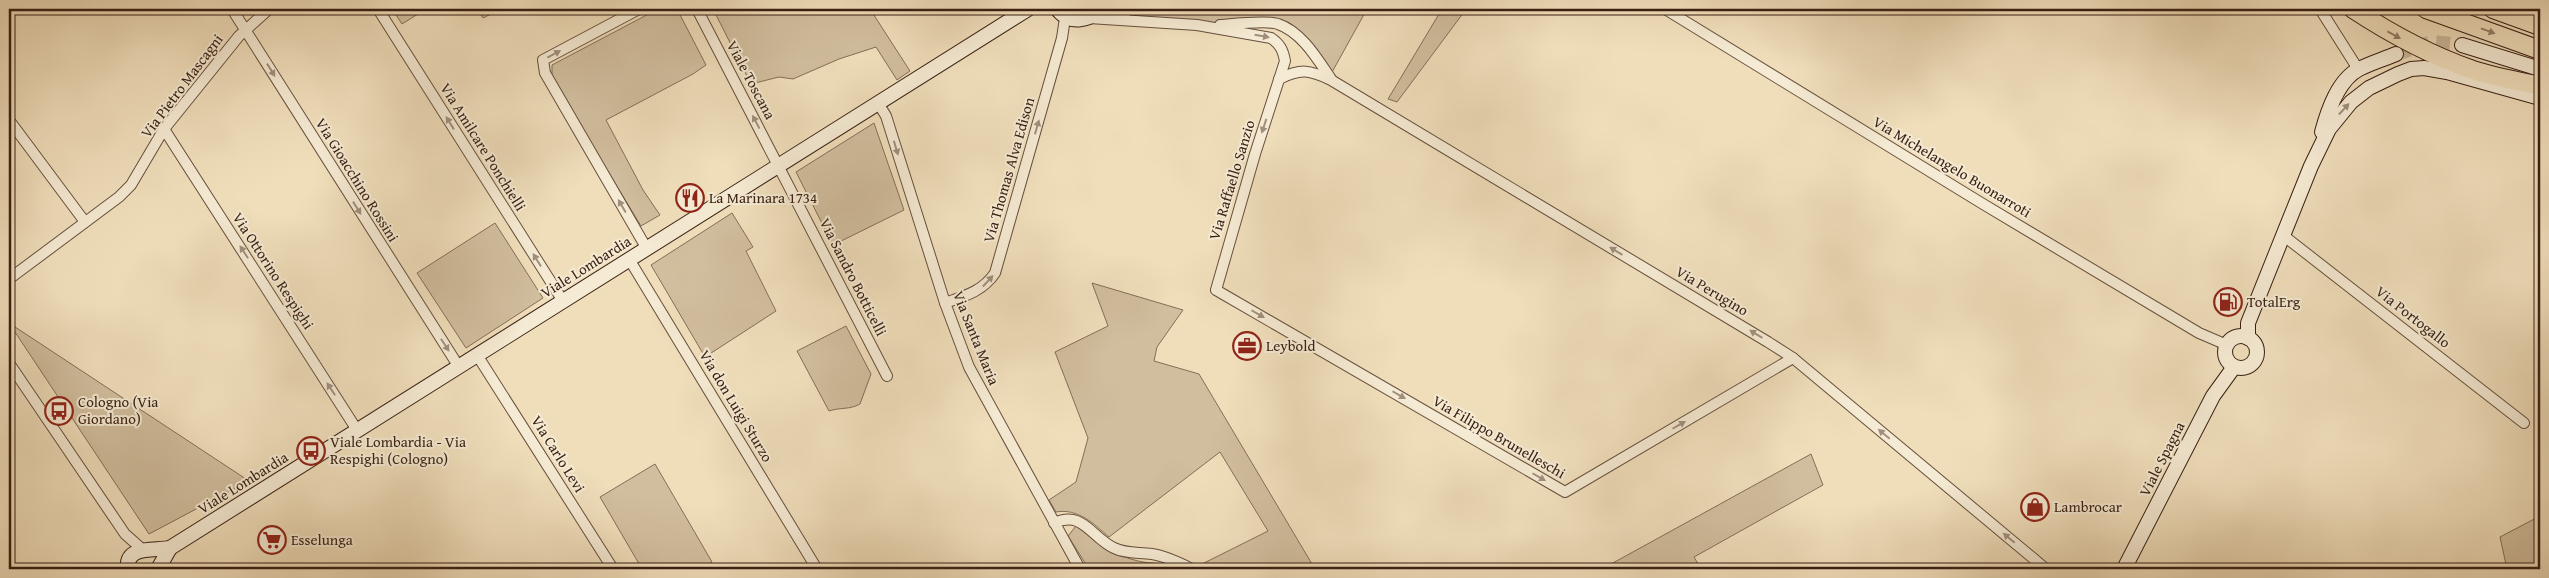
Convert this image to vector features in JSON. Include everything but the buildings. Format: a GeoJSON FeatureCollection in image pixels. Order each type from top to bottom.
{"type":"FeatureCollection","features":[{"type":"Feature","properties":{"kind":"highway"},"geometry":{"type":"LineString","coordinates":[[2353,9],[2394,35],[2430,53],[2474,70],[2540,86]]}},
{"type":"Feature","properties":{"kind":"highway"},"geometry":{"type":"LineString","coordinates":[[2426,9],[2540,50]]}},
{"type":"Feature","properties":{"kind":"highway"},"geometry":{"type":"LineString","coordinates":[[2493,9],[2540,26]]}},
{"type":"Feature","properties":{"kind":"highway"},"geometry":{"type":"LineString","coordinates":[[2529,9],[2540,13]]}},
{"type":"Feature","properties":{"kind":"street","name":"Via Gioacchino Rossini"},"geometry":{"type":"LineString","coordinates":[[232,9],[459,366]]}},
{"type":"Feature","properties":{"kind":"street","name":"Via Pietro Mascagni"},"geometry":{"type":"LineString","coordinates":[[9,279],[132,185],[164,129],[245,29],[269,9]]}},
{"type":"Feature","properties":{"kind":"street","name":"Via Amilcare Ponchielli"},"geometry":{"type":"LineString","coordinates":[[378,9],[562,302]]}},
{"type":"Feature","properties":{"kind":"street"},"geometry":{"type":"LineString","coordinates":[[639,9],[543,60],[545,73],[647,248]]}},
{"type":"Feature","properties":{"kind":"street","name":"Viale Toscana"},"geometry":{"type":"LineString","coordinates":[[697,9],[779,165]]}},
{"type":"Feature","properties":{"kind":"street","name":"Viale Lombardia"},"geometry":{"type":"LineString","coordinates":[[158,568],[170,548],[1024,12],[1035,9]]}},
{"type":"Feature","properties":{"kind":"street"},"geometry":{"type":"LineString","coordinates":[[1058,12],[1073,20],[1089,18],[1102,9]]}},
{"type":"Feature","properties":{"kind":"street"},"geometry":{"type":"LineString","coordinates":[[1118,9],[1126,19]]}},
{"type":"Feature","properties":{"kind":"street","name":"Via Michelangelo Buonarroti"},"geometry":{"type":"LineString","coordinates":[[1665,9],[1983,204],[2199,333],[2227,345]]}},
{"type":"Feature","properties":{"kind":"street"},"geometry":{"type":"LineString","coordinates":[[2320,9],[2368,88]]}},
{"type":"Feature","properties":{"kind":"street","name":"Via Thomas Alva Edison"},"geometry":{"type":"LineString","coordinates":[[945,303],[979,289],[995,273],[1062,38],[1058,12]]}},
{"type":"Feature","properties":{"kind":"street","name":"Via Perugino"},"geometry":{"type":"LineString","coordinates":[[1089,18],[1197,25],[1271,38],[1283,50],[1285,61],[1279,79]]}},
{"type":"Feature","properties":{"kind":"street","name":"Via Perugino"},"geometry":{"type":"LineString","coordinates":[[1197,25],[1277,23],[1308,47],[1331,80]]}},
{"type":"Feature","properties":{"kind":"street"},"geometry":{"type":"LineString","coordinates":[[2462,45],[2540,69]]}},
{"type":"Feature","properties":{"kind":"street"},"geometry":{"type":"LineString","coordinates":[[2248,338],[2238,337],[2227,345],[2227,360],[2234,367],[2249,366],[2255,359],[2257,349],[2248,338],[2248,323],[2312,166],[2329,108],[2340,88],[2358,69],[2396,54]]}},
{"type":"Feature","properties":{"kind":"street"},"geometry":{"type":"LineString","coordinates":[[2312,166],[2339,114],[2368,88],[2411,69],[2424,68],[2447,72],[2540,98]]}},
{"type":"Feature","properties":{"kind":"street","name":"Via Perugino"},"geometry":{"type":"LineString","coordinates":[[1279,79],[1290,74],[1308,71],[1331,80],[1793,358],[2046,569]]}},
{"type":"Feature","properties":{"kind":"street","name":"Via Raffaello Sanzio"},"geometry":{"type":"LineString","coordinates":[[1216,290],[1255,154],[1279,79]]}},
{"type":"Feature","properties":{"kind":"street","name":"Via Santa Maria"},"geometry":{"type":"LineString","coordinates":[[878,103],[886,116],[945,303],[976,383],[1080,569]]}},
{"type":"Feature","properties":{"kind":"street"},"geometry":{"type":"LineString","coordinates":[[9,120],[85,222]]}},
{"type":"Feature","properties":{"kind":"street","name":"Via Ottorino Respighi"},"geometry":{"type":"LineString","coordinates":[[164,129],[358,430]]}},
{"type":"Feature","properties":{"kind":"street","name":"Via Sandro Botticelli"},"geometry":{"type":"LineString","coordinates":[[779,165],[887,376]]}},
{"type":"Feature","properties":{"kind":"street","name":"Via Portogallo"},"geometry":{"type":"LineString","coordinates":[[2284,236],[2524,423]]}},
{"type":"Feature","properties":{"kind":"street","name":"Via don Luigi Sturzo"},"geometry":{"type":"LineString","coordinates":[[629,260],[818,569]]}},
{"type":"Feature","properties":{"kind":"street","name":"Via Filippo Brunelleschi"},"geometry":{"type":"LineString","coordinates":[[1216,290],[1565,492],[1793,358]]}},
{"type":"Feature","properties":{"kind":"street","name":"Via Carlo Levi"},"geometry":{"type":"LineString","coordinates":[[477,355],[612,569]]}},
{"type":"Feature","properties":{"kind":"street"},"geometry":{"type":"LineString","coordinates":[[9,363],[125,534],[145,550]]}},
{"type":"Feature","properties":{"kind":"street","name":"Viale Spagna"},"geometry":{"type":"LineString","coordinates":[[2124,569],[2213,396],[2234,367]]}},
{"type":"Feature","properties":{"kind":"street"},"geometry":{"type":"LineString","coordinates":[[1054,523],[1064,518],[1073,519],[1087,526],[1115,548],[1131,553],[1160,555],[1192,569]]}},
{"type":"Feature","properties":{"kind":"street"},"geometry":{"type":"LineString","coordinates":[[125,534],[127,566]]}},
{"type":"Feature","properties":{"kind":"street","name":"Viale Lombardia"},"geometry":{"type":"LineString","coordinates":[[127,566],[138,550],[170,548]]}},
{"type":"Feature","properties":{"kind":"street","name":"Viale Lombardia"},"geometry":{"type":"LineString","coordinates":[[145,550],[155,556],[158,568]]}},
{"type":"Feature","properties":{"kind":"shaded area"},"geometry":{"type":"Polygon","coordinates":[[[392,9],[426,9],[402,24],[392,9]]]}},
{"type":"Feature","properties":{"kind":"shaded area"},"geometry":{"type":"Polygon","coordinates":[[[477,9],[501,9],[483,18],[477,9]]]}},
{"type":"Feature","properties":{"kind":"shaded area"},"geometry":{"type":"Polygon","coordinates":[[[658,9],[677,9],[706,65],[693,74],[606,120],[643,190],[660,215],[641,226],[552,79],[552,65],[658,9]]]}},
{"type":"Feature","properties":{"kind":"shaded area"},"geometry":{"type":"Polygon","coordinates":[[[713,9],[870,9],[910,71],[897,80],[876,47],[839,59],[793,79],[779,77],[751,84],[713,9]]]}},
{"type":"Feature","properties":{"kind":"shaded area"},"geometry":{"type":"Polygon","coordinates":[[[1125,9],[1367,9],[1331,74],[1287,29],[1127,18],[1125,9]]]}},
{"type":"Feature","properties":{"kind":"shaded area"},"geometry":{"type":"Polygon","coordinates":[[[1442,9],[1458,9],[1464,12],[1397,102],[1388,99],[1442,9]]]}},
{"type":"Feature","properties":{"kind":"shaded area"},"geometry":{"type":"Polygon","coordinates":[[[874,123],[904,210],[833,245],[796,172],[874,123]]]}},
{"type":"Feature","properties":{"kind":"shaded area"},"geometry":{"type":"Polygon","coordinates":[[[732,213],[753,247],[746,251],[776,311],[705,357],[651,265],[732,213]]]}},
{"type":"Feature","properties":{"kind":"shaded area"},"geometry":{"type":"Polygon","coordinates":[[[495,223],[543,298],[466,348],[417,273],[495,223]]]}},
{"type":"Feature","properties":{"kind":"shaded area"},"geometry":{"type":"Polygon","coordinates":[[[1092,283],[1183,310],[1157,347],[1154,361],[1199,374],[1315,569],[1204,569],[1198,566],[1268,531],[1220,452],[1109,537],[1085,518],[1071,512],[1056,512],[1049,500],[1076,482],[1088,438],[1055,352],[1108,326],[1092,283]]]}},
{"type":"Feature","properties":{"kind":"shaded area"},"geometry":{"type":"Polygon","coordinates":[[[9,323],[249,481],[149,534],[9,323]]]}},
{"type":"Feature","properties":{"kind":"shaded area"},"geometry":{"type":"Polygon","coordinates":[[[846,326],[871,374],[860,404],[829,411],[797,351],[846,326]]]}},
{"type":"Feature","properties":{"kind":"shaded area"},"geometry":{"type":"Polygon","coordinates":[[[1811,454],[1823,485],[1694,557],[1701,569],[1602,569],[1811,454]]]}},
{"type":"Feature","properties":{"kind":"shaded area"},"geometry":{"type":"Polygon","coordinates":[[[655,464],[712,562],[700,569],[642,569],[600,497],[655,464]]]}},
{"type":"Feature","properties":{"kind":"shaded area"},"geometry":{"type":"Polygon","coordinates":[[[2540,516],[2540,563],[2534,569],[2507,569],[2500,537],[2540,516]]]}},
{"type":"Feature","properties":{"kind":"shaded area"},"geometry":{"type":"Polygon","coordinates":[[[1076,526],[1113,552],[1138,561],[1169,565],[1180,569],[1089,569],[1068,536],[1076,526]]]}},
{"type":"Feature","properties":{"kind":"tunnel"},"geometry":{"type":"LineString","coordinates":[[2396,54],[2432,42],[2462,45]]}},
{"type":"Feature","properties":{"kind":"place","name":"La Marinara 1734"},"geometry":{"type":"Point","coordinates":[690,198]}},
{"type":"Feature","properties":{"kind":"place","name":"TotalErg"},"geometry":{"type":"Point","coordinates":[2228,302]}},
{"type":"Feature","properties":{"kind":"place","name":"Leybold"},"geometry":{"type":"Point","coordinates":[1247,346]}},
{"type":"Feature","properties":{"kind":"place","name":"Cologno (Via Giordano)"},"geometry":{"type":"Point","coordinates":[59,411]}},
{"type":"Feature","properties":{"kind":"place","name":"Viale Lombardia - Via Respighi (Cologno)"},"geometry":{"type":"Point","coordinates":[311,451]}},
{"type":"Feature","properties":{"kind":"place","name":"Lambrocar"},"geometry":{"type":"Point","coordinates":[2035,507]}},
{"type":"Feature","properties":{"kind":"place","name":"Esselunga"},"geometry":{"type":"Point","coordinates":[272,540]}}]}
